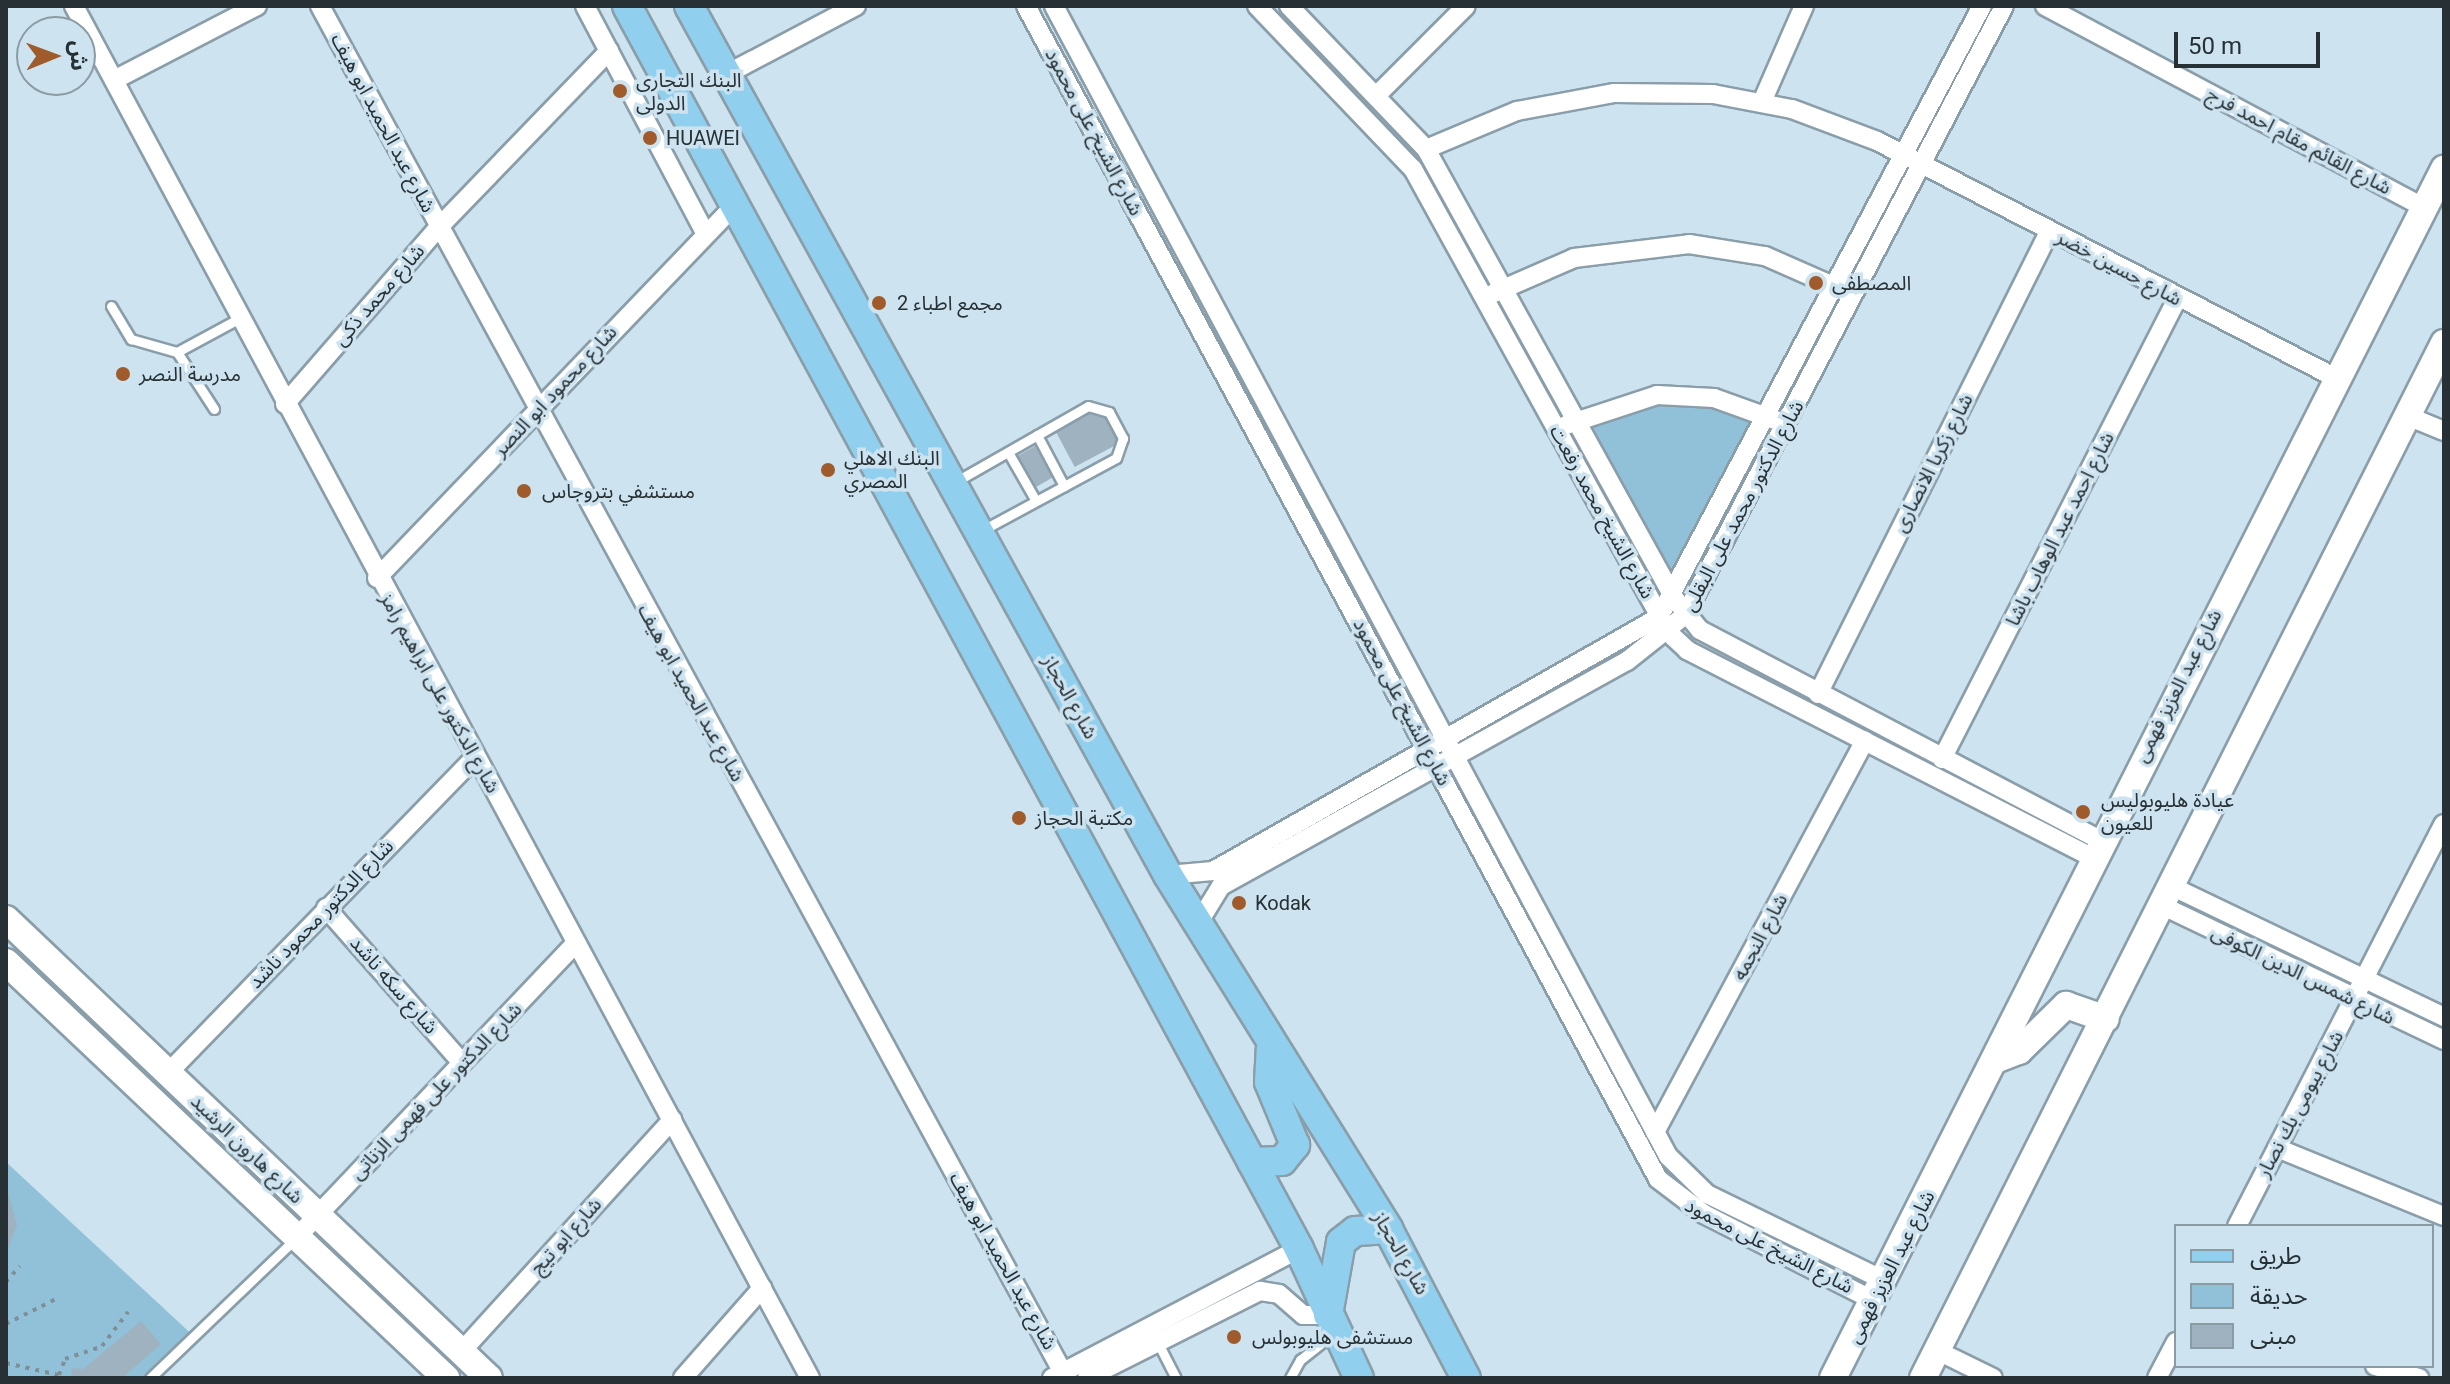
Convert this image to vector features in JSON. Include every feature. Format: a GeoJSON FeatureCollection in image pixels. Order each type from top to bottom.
{"type":"FeatureCollection","features":[{"type":"Feature","properties":{"kind":"main road"},"geometry":{"type":"LineString","coordinates":[[627,6],[1299,1249],[1359,1378]]}},
{"type":"Feature","properties":{"kind":"main road","name":"شارع الحجاز"},"geometry":{"type":"LineString","coordinates":[[689,6],[955,482],[1168,875],[1271,1049],[1388,1229],[1466,1378]]}},
{"type":"Feature","properties":{"kind":"main road","name":"شارع عبد العزيز فهمى"},"geometry":{"type":"LineString","coordinates":[[1833,1378],[1880,1291],[2096,848],[2334,377],[2444,169]]}},
{"type":"Feature","properties":{"kind":"main road"},"geometry":{"type":"LineString","coordinates":[[1923,1378],[2168,897],[2405,415],[2444,343]]}},
{"type":"Feature","properties":{"kind":"main road","name":"شارع هارون الرشيد"},"geometry":{"type":"LineString","coordinates":[[6,919],[489,1378]]}},
{"type":"Feature","properties":{"kind":"main road","name":"شارع هارون الرشيد"},"geometry":{"type":"LineString","coordinates":[[6,962],[295,1239],[446,1378]]}},
{"type":"Feature","properties":{"kind":"main road"},"geometry":{"type":"LineString","coordinates":[[1995,1060],[2019,1051],[2066,1005],[2106,1019]]}},
{"type":"Feature","properties":{"kind":"main road"},"geometry":{"type":"LineString","coordinates":[[1252,1162],[1282,1161],[1295,1145],[1269,1082],[1271,1049]]}},
{"type":"Feature","properties":{"kind":"main road"},"geometry":{"type":"LineString","coordinates":[[1332,1323],[1341,1242],[1355,1231],[1388,1229]]}},
{"type":"Feature","properties":{"kind":"street","name":"شارع الدكتور على ابراهيم رامز"},"geometry":{"type":"LineString","coordinates":[[74,6],[377,578],[810,1378]]}},
{"type":"Feature","properties":{"kind":"street"},"geometry":{"type":"LineString","coordinates":[[114,80],[257,6]]}},
{"type":"Feature","properties":{"kind":"street","name":"شارع عبد الحميد ابو هيف"},"geometry":{"type":"LineString","coordinates":[[320,6],[1060,1376]]}},
{"type":"Feature","properties":{"kind":"street"},"geometry":{"type":"LineString","coordinates":[[585,6],[705,233]]}},
{"type":"Feature","properties":{"kind":"street"},"geometry":{"type":"LineString","coordinates":[[725,75],[856,6]]}},
{"type":"Feature","properties":{"kind":"street","name":"شارع الشيخ على محمود"},"geometry":{"type":"LineString","coordinates":[[1026,6],[1658,1179],[1704,1214],[1880,1291]]}},
{"type":"Feature","properties":{"kind":"street","name":"شارع الشيخ على محمود"},"geometry":{"type":"LineString","coordinates":[[1054,6],[1655,1132],[1707,1194],[1880,1291]]}},
{"type":"Feature","properties":{"kind":"street","name":"شارع الشيخ محمد رفعت"},"geometry":{"type":"LineString","coordinates":[[1257,6],[1400,150],[1664,625],[1687,650],[1865,741],[2096,848]]}},
{"type":"Feature","properties":{"kind":"street","name":"شارع الشيخ محمد رفعت"},"geometry":{"type":"LineString","coordinates":[[1289,6],[1378,94],[1426,149],[1685,615],[1718,643],[1942,759],[2096,848]]}},
{"type":"Feature","properties":{"kind":"street"},"geometry":{"type":"LineString","coordinates":[[1378,94],[1466,6]]}},
{"type":"Feature","properties":{"kind":"street"},"geometry":{"type":"LineString","coordinates":[[1762,102],[1804,6]]}},
{"type":"Feature","properties":{"kind":"street","name":"شارع الدكتور محمد على البقلى"},"geometry":{"type":"LineString","coordinates":[[1197,925],[1221,886],[1454,756],[1664,625],[1674,598],[1982,6]]}},
{"type":"Feature","properties":{"kind":"street","name":"شارع الدكتور محمد على البقلى"},"geometry":{"type":"LineString","coordinates":[[1168,875],[1213,871],[1426,748],[1685,615],[1787,426],[2004,6]]}},
{"type":"Feature","properties":{"kind":"street","name":"شارع القائم مقام احمد فرج"},"geometry":{"type":"LineString","coordinates":[[2045,6],[2425,208]]}},
{"type":"Feature","properties":{"kind":"street","name":"شارع محمد ذكى"},"geometry":{"type":"LineString","coordinates":[[285,404],[439,227],[609,51]]}},
{"type":"Feature","properties":{"kind":"street","name":"شارع حسين خضر"},"geometry":{"type":"LineString","coordinates":[[1426,149],[1517,111],[1578,98],[1664,91],[1762,102],[1850,128],[2177,299],[2334,377]]}},
{"type":"Feature","properties":{"kind":"street","name":"شارع محمود ابو النصر"},"geometry":{"type":"LineString","coordinates":[[377,578],[735,205]]}},
{"type":"Feature","properties":{"kind":"street","name":"شارع زكريا الانصارى"},"geometry":{"type":"LineString","coordinates":[[1818,694],[2049,232]]}},
{"type":"Feature","properties":{"kind":"street"},"geometry":{"type":"LineString","coordinates":[[1485,299],[1502,288],[1574,258],[1676,244],[1765,256],[1854,296]]}},
{"type":"Feature","properties":{"kind":"street","name":"شارع احمد عبد الوهاب باشا"},"geometry":{"type":"LineString","coordinates":[[1942,759],[2177,299]]}},
{"type":"Feature","properties":{"kind":"street"},"geometry":{"type":"LineString","coordinates":[[1557,431],[1629,399],[1672,395],[1714,398],[1769,416],[1787,426]]}},
{"type":"Feature","properties":{"kind":"street"},"geometry":{"type":"LineString","coordinates":[[2405,415],[2444,431]]}},
{"type":"Feature","properties":{"kind":"street","name":"شارع النجمه"},"geometry":{"type":"LineString","coordinates":[[1655,1132],[1865,741]]}},
{"type":"Feature","properties":{"kind":"street","name":"شارع الدكتور محمود ناشد"},"geometry":{"type":"LineString","coordinates":[[168,1073],[475,757]]}},
{"type":"Feature","properties":{"kind":"street","name":"شارع بيومى بك نصار"},"geometry":{"type":"LineString","coordinates":[[2238,1224],[2444,824]]}},
{"type":"Feature","properties":{"kind":"street","name":"شارع شمس الدين الكوفى"},"geometry":{"type":"LineString","coordinates":[[2168,897],[2444,1017]]}},
{"type":"Feature","properties":{"kind":"street","name":"شارع شمس الدين الكوفى"},"geometry":{"type":"LineString","coordinates":[[2168,897],[2353,1003],[2444,1040]]}},
{"type":"Feature","properties":{"kind":"street","name":"شارع سكه ناشد"},"geometry":{"type":"LineString","coordinates":[[326,908],[462,1063]]}},
{"type":"Feature","properties":{"kind":"street","name":"شارع الدكتور على فهمى الزناتى"},"geometry":{"type":"LineString","coordinates":[[295,1239],[576,943]]}},
{"type":"Feature","properties":{"kind":"street","name":"شارع ابو تيج"},"geometry":{"type":"LineString","coordinates":[[461,1352],[672,1120]]}},
{"type":"Feature","properties":{"kind":"street"},"geometry":{"type":"LineString","coordinates":[[2277,1148],[2444,1216]]}},
{"type":"Feature","properties":{"kind":"street"},"geometry":{"type":"LineString","coordinates":[[1060,1376],[1299,1249]]}},
{"type":"Feature","properties":{"kind":"street"},"geometry":{"type":"LineString","coordinates":[[683,1378],[762,1288]]}},
{"type":"Feature","properties":{"kind":"street"},"geometry":{"type":"LineString","coordinates":[[1087,1378],[1260,1291],[1279,1294],[1303,1315],[1332,1323]]}},
{"type":"Feature","properties":{"kind":"street"},"geometry":{"type":"LineString","coordinates":[[2157,1378],[2174,1346]]}},
{"type":"Feature","properties":{"kind":"street"},"geometry":{"type":"LineString","coordinates":[[1938,1351],[1993,1378]]}},
{"type":"Feature","properties":{"kind":"street"},"geometry":{"type":"LineString","coordinates":[[2382,1368],[2419,1378]]}},
{"type":"Feature","properties":{"kind":"lane"},"geometry":{"type":"LineString","coordinates":[[111,306],[131,339],[177,352],[214,409]]}},
{"type":"Feature","properties":{"kind":"lane"},"geometry":{"type":"LineString","coordinates":[[177,352],[240,318]]}},
{"type":"Feature","properties":{"kind":"lane"},"geometry":{"type":"LineString","coordinates":[[955,482],[1088,406],[1109,412],[1121,453],[980,532]]}},
{"type":"Feature","properties":{"kind":"lane"},"geometry":{"type":"LineString","coordinates":[[1037,435],[1064,486]]}},
{"type":"Feature","properties":{"kind":"lane"},"geometry":{"type":"LineString","coordinates":[[1008,452],[1036,501]]}},
{"type":"Feature","properties":{"kind":"lane"},"geometry":{"type":"LineString","coordinates":[[150,1378],[295,1239]]}},
{"type":"Feature","properties":{"kind":"lane"},"geometry":{"type":"LineString","coordinates":[[1290,1378],[1300,1360],[1332,1323]]}},
{"type":"Feature","properties":{"kind":"lane"},"geometry":{"type":"LineString","coordinates":[[1158,1343],[1176,1378]]}},
{"type":"Feature","properties":{"kind":"path"},"geometry":{"type":"LineString","coordinates":[[6,1282],[20,1266]]}},
{"type":"Feature","properties":{"kind":"path"},"geometry":{"type":"LineString","coordinates":[[6,1324],[58,1298]]}},
{"type":"Feature","properties":{"kind":"path"},"geometry":{"type":"LineString","coordinates":[[6,1363],[60,1376],[65,1359],[102,1346],[128,1312]]}},
{"type":"Feature","properties":{"kind":"green space"},"geometry":{"type":"Polygon","coordinates":[[[1657,395],[1769,416],[1674,598],[1576,420],[1657,395]]]}},
{"type":"Feature","properties":{"kind":"green space"},"geometry":{"type":"Polygon","coordinates":[[[6,1162],[199,1341],[157,1378],[6,1378],[6,1162]]]}},
{"type":"Feature","properties":{"kind":"building"},"geometry":{"type":"Polygon","coordinates":[[[1100,406],[1120,443],[1075,467],[1055,430],[1100,406]]]}},
{"type":"Feature","properties":{"kind":"building"},"geometry":{"type":"Polygon","coordinates":[[[1035,446],[1053,477],[1036,487],[1018,456],[1035,446]]]}},
{"type":"Feature","properties":{"kind":"building"},"geometry":{"type":"Polygon","coordinates":[[[6,1186],[17,1225],[6,1254],[6,1186]]]}},
{"type":"Feature","properties":{"kind":"building"},"geometry":{"type":"Polygon","coordinates":[[[141,1321],[161,1344],[122,1378],[71,1378],[72,1368],[83,1369],[141,1321]]]}},
{"type":"Feature","properties":{"kind":"place","name":"البنك التجارى الدولى"},"geometry":{"type":"Point","coordinates":[620,91]}},
{"type":"Feature","properties":{"kind":"place","name":"HUAWEI"},"geometry":{"type":"Point","coordinates":[650,138]}},
{"type":"Feature","properties":{"kind":"place","name":"المصطفى"},"geometry":{"type":"Point","coordinates":[1816,283]}},
{"type":"Feature","properties":{"kind":"place","name":"مجمع اطباء 2"},"geometry":{"type":"Point","coordinates":[879,303]}},
{"type":"Feature","properties":{"kind":"place","name":"مدرسة النصر"},"geometry":{"type":"Point","coordinates":[123,374]}},
{"type":"Feature","properties":{"kind":"place","name":"البنك الاهلي المصري"},"geometry":{"type":"Point","coordinates":[828,470]}},
{"type":"Feature","properties":{"kind":"place","name":"مستشفي بتروجاس"},"geometry":{"type":"Point","coordinates":[524,491]}},
{"type":"Feature","properties":{"kind":"place","name":"عيادة هليوبوليس للعيون"},"geometry":{"type":"Point","coordinates":[2083,812]}},
{"type":"Feature","properties":{"kind":"place","name":"مكتبة الحجاز"},"geometry":{"type":"Point","coordinates":[1019,818]}},
{"type":"Feature","properties":{"kind":"place","name":"Kodak"},"geometry":{"type":"Point","coordinates":[1239,903]}},
{"type":"Feature","properties":{"kind":"place","name":"مستشفى هليوبولس"},"geometry":{"type":"Point","coordinates":[1234,1337]}}]}
